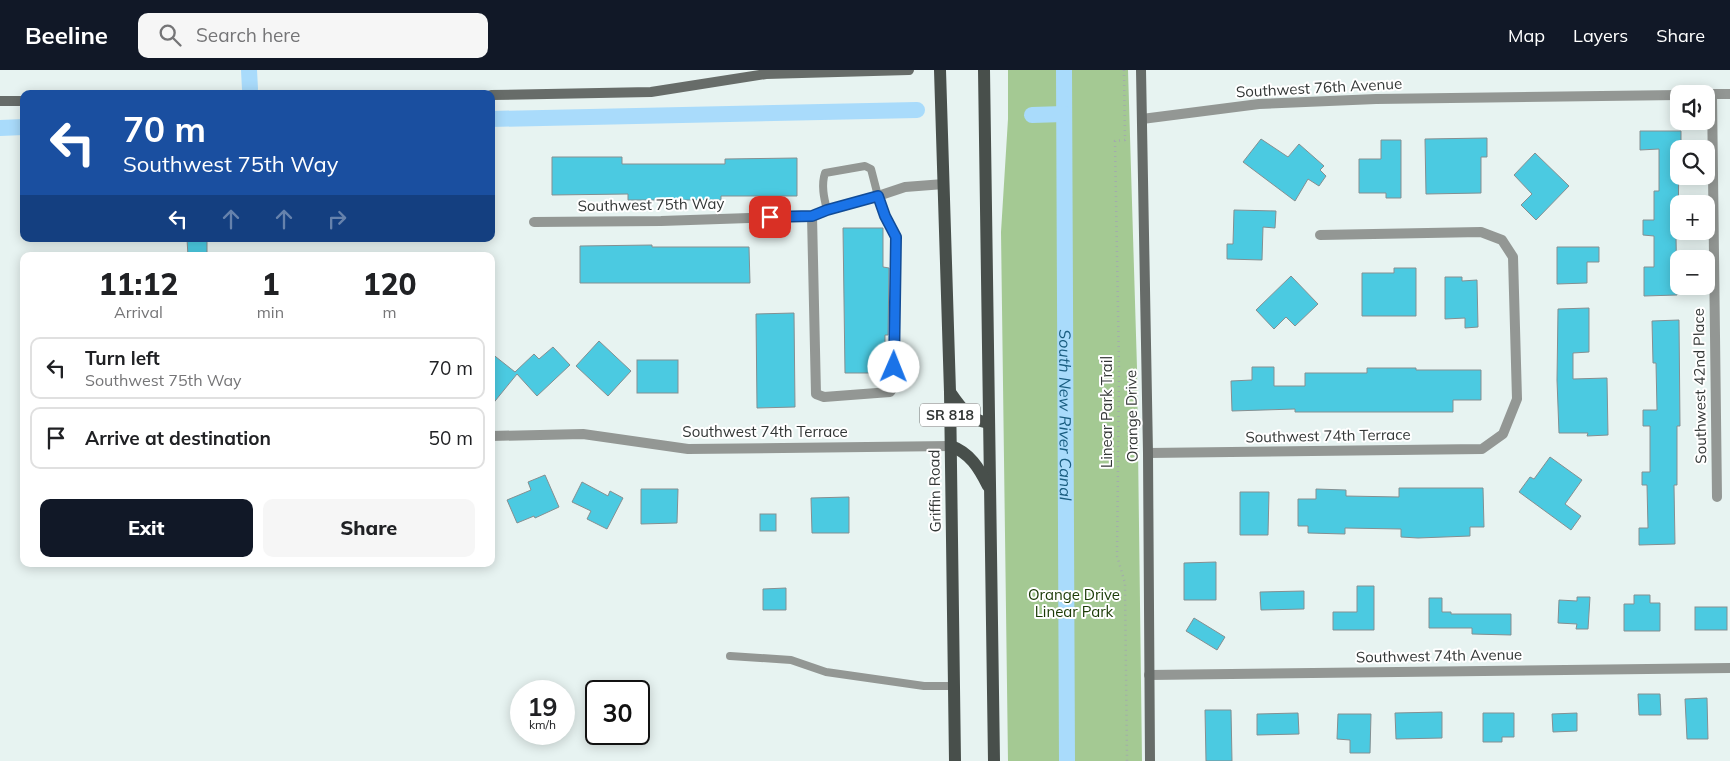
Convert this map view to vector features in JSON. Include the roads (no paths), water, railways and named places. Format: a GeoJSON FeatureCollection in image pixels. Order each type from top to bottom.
{"type":"FeatureCollection","features":[{"type":"Feature","properties":{"kind":"main road","name":"Griffin Road"},"geometry":{"type":"LineString","coordinates":[[940,70],[950,392],[955,761]]}},
{"type":"Feature","properties":{"kind":"main road","name":"SR 818"},"geometry":{"type":"LineString","coordinates":[[984,70],[994,761]]}},
{"type":"Feature","properties":{"kind":"main road"},"geometry":{"type":"LineString","coordinates":[[950,392],[962,410],[970,417],[989,424]]}},
{"type":"Feature","properties":{"kind":"main road"},"geometry":{"type":"LineString","coordinates":[[951,446],[960,449],[970,457],[979,469],[990,491]]}},
{"type":"Feature","properties":{"kind":"street"},"geometry":{"type":"LineString","coordinates":[[495,94],[651,92],[765,72],[909,70]]}},
{"type":"Feature","properties":{"kind":"street","name":"Orange Drive"},"geometry":{"type":"LineString","coordinates":[[1141,70],[1148,453],[1150,761]]}},
{"type":"Feature","properties":{"kind":"street"},"geometry":{"type":"LineString","coordinates":[[1715,94],[1730,94]]}},
{"type":"Feature","properties":{"kind":"street","name":"Southwest 76th Avenue"},"geometry":{"type":"LineString","coordinates":[[1142,119],[1259,104],[1347,100],[1670,95]]}},
{"type":"Feature","properties":{"kind":"street"},"geometry":{"type":"LineString","coordinates":[[0,101],[20,101]]}},
{"type":"Feature","properties":{"kind":"street","name":"Southwest 42nd Place"},"geometry":{"type":"LineString","coordinates":[[1710,130],[1717,497]]}},
{"type":"Feature","properties":{"kind":"street","name":"Southwest 75th Way"},"geometry":{"type":"LineString","coordinates":[[534,222],[661,221],[812,216],[905,187],[944,184]]}},
{"type":"Feature","properties":{"kind":"street"},"geometry":{"type":"LineString","coordinates":[[812,216],[816,394],[824,397],[890,392],[894,386],[896,237],[885,216],[878,196]]}},
{"type":"Feature","properties":{"kind":"street","name":"Southwest 74th Terrace"},"geometry":{"type":"LineString","coordinates":[[1148,453],[1482,449],[1503,434],[1517,399],[1513,257],[1502,240],[1481,232],[1320,234]]}},
{"type":"Feature","properties":{"kind":"street","name":"Southwest 74th Terrace"},"geometry":{"type":"LineString","coordinates":[[495,436],[583,434],[688,449],[951,446]]}},
{"type":"Feature","properties":{"kind":"street","name":"Southwest 74th Avenue"},"geometry":{"type":"LineString","coordinates":[[1149,675],[1730,668]]}},
{"type":"Feature","properties":{"kind":"lane"},"geometry":{"type":"LineString","coordinates":[[827,210],[824,200],[823,178],[825,173],[865,166],[871,169],[878,196]]}},
{"type":"Feature","properties":{"kind":"lane"},"geometry":{"type":"LineString","coordinates":[[730,656],[791,660],[826,672],[924,686],[954,686]]}},
{"type":"Feature","properties":{"kind":"waterway"},"geometry":{"type":"LineString","coordinates":[[249,70],[250,89]]}},
{"type":"Feature","properties":{"kind":"waterway","name":"South New River Canal"},"geometry":{"type":"LineString","coordinates":[[1064,70],[1067,761]]}},
{"type":"Feature","properties":{"kind":"waterway"},"geometry":{"type":"LineString","coordinates":[[495,119],[917,110]]}},
{"type":"Feature","properties":{"kind":"waterway"},"geometry":{"type":"LineString","coordinates":[[1032,115],[1064,114]]}},
{"type":"Feature","properties":{"kind":"waterway"},"geometry":{"type":"LineString","coordinates":[[0,128],[20,127]]}},
{"type":"Feature","properties":{"kind":"park label","name":"Orange Drive Linear Park"},"geometry":{"type":"Point","coordinates":[1074,604]}}]}
